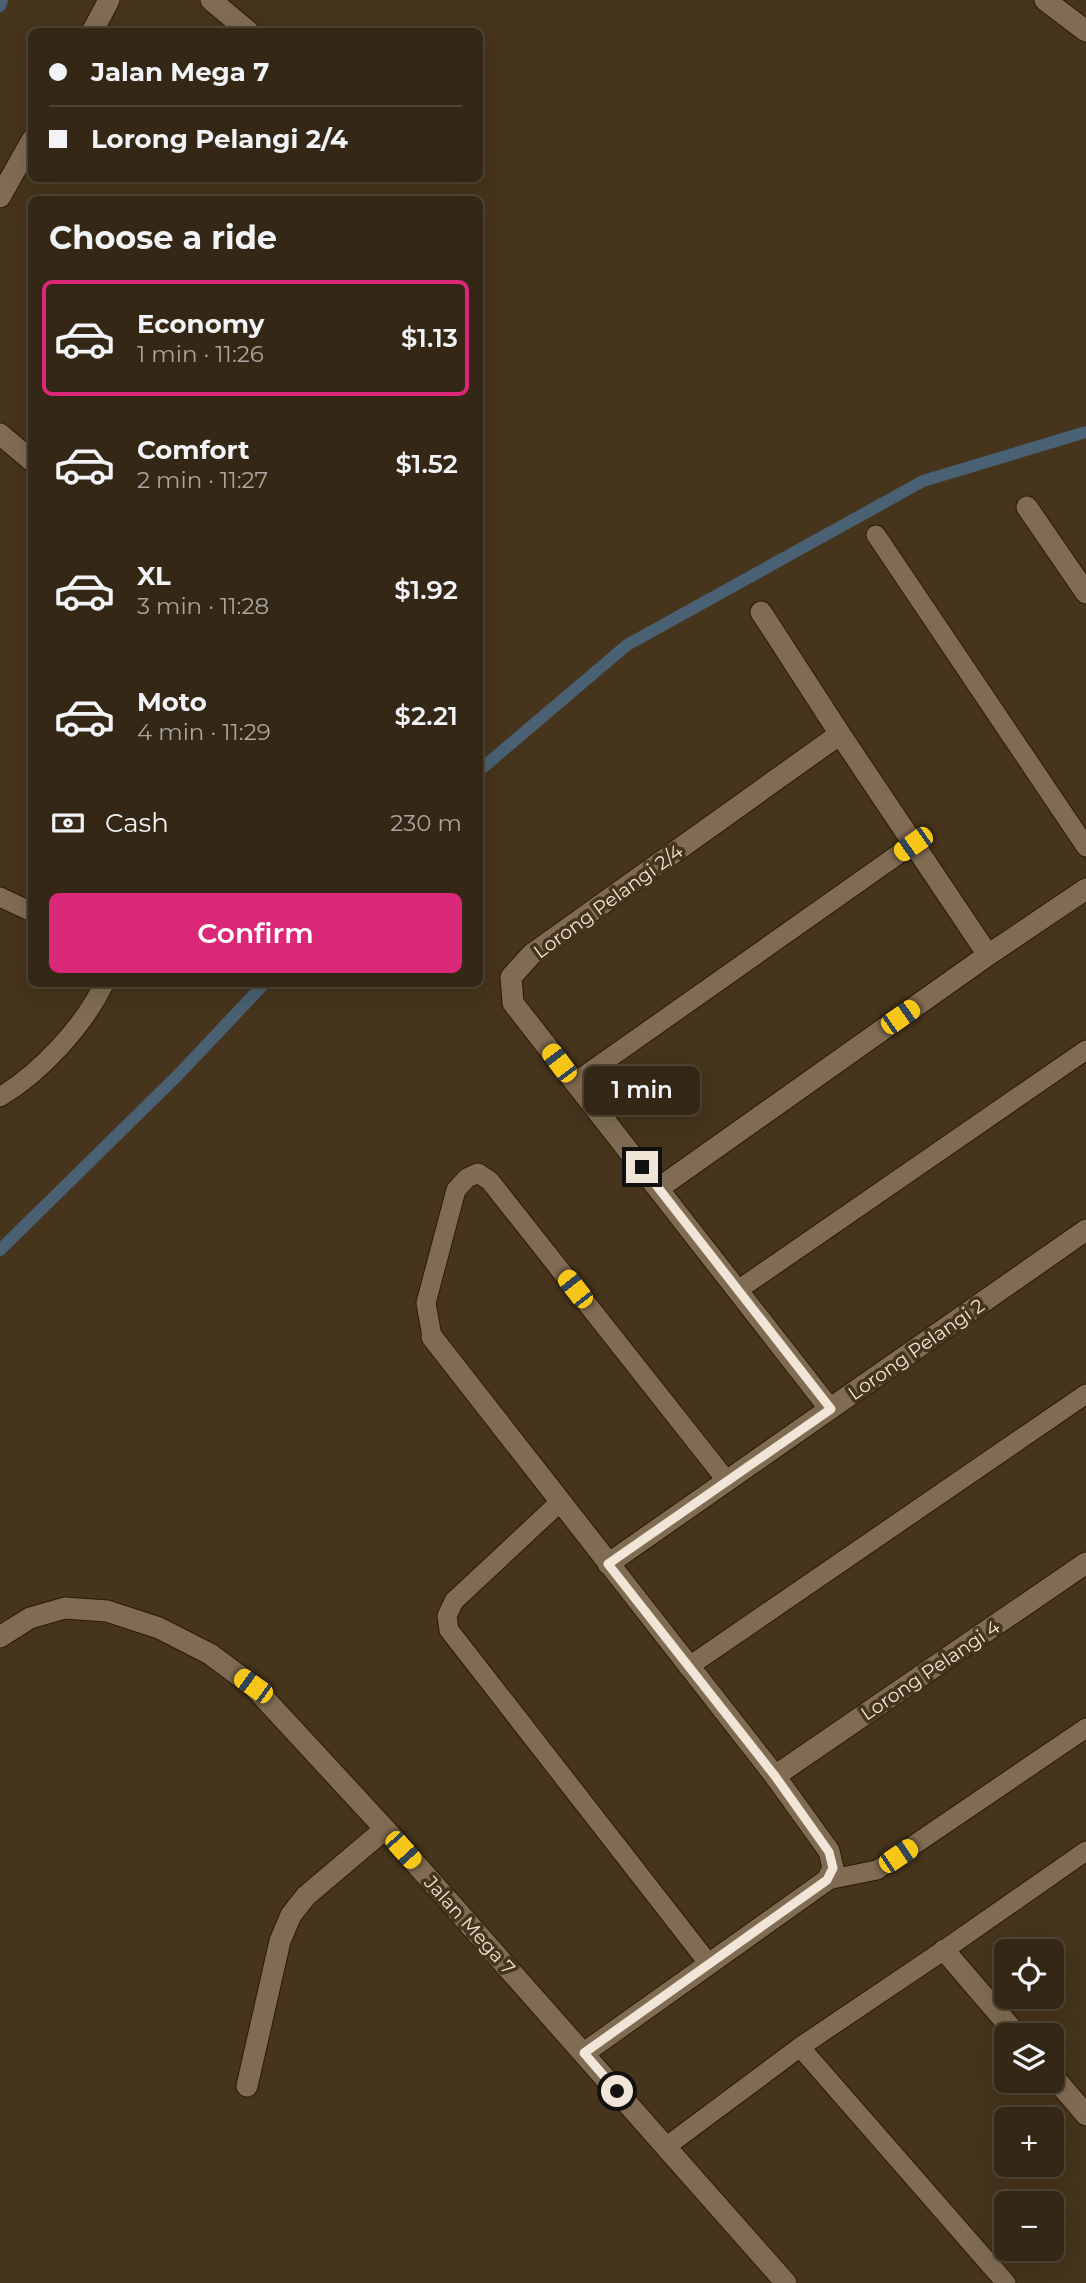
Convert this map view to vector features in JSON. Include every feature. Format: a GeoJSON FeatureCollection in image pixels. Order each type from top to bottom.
{"type":"FeatureCollection","features":[{"type":"Feature","properties":{"kind":"street"},"geometry":{"type":"LineString","coordinates":[[94,28],[110,0]]}},
{"type":"Feature","properties":{"kind":"street"},"geometry":{"type":"LineString","coordinates":[[211,0],[244,28]]}},
{"type":"Feature","properties":{"kind":"street"},"geometry":{"type":"LineString","coordinates":[[1045,0],[1086,31]]}},
{"type":"Feature","properties":{"kind":"street"},"geometry":{"type":"LineString","coordinates":[[0,197],[28,147]]}},
{"type":"Feature","properties":{"kind":"street"},"geometry":{"type":"LineString","coordinates":[[0,434],[28,458]]}},
{"type":"Feature","properties":{"kind":"street"},"geometry":{"type":"LineString","coordinates":[[1027,507],[1086,593]]}},
{"type":"Feature","properties":{"kind":"street"},"geometry":{"type":"LineString","coordinates":[[761,612],[988,955]]}},
{"type":"Feature","properties":{"kind":"street","name":"Lorong Pelangi 2/4"},"geometry":{"type":"LineString","coordinates":[[831,1409],[513,1003],[511,977],[532,954],[840,734]]}},
{"type":"Feature","properties":{"kind":"street"},"geometry":{"type":"LineString","coordinates":[[659,1188],[988,955],[1086,889]]}},
{"type":"Feature","properties":{"kind":"street","name":"Lorong Pelangi 2"},"geometry":{"type":"LineString","coordinates":[[608,1564],[1086,1230]]}},
{"type":"Feature","properties":{"kind":"street"},"geometry":{"type":"LineString","coordinates":[[432,1337],[775,1776],[829,1852],[833,1868],[827,1880],[584,2053]]}},
{"type":"Feature","properties":{"kind":"street","name":"Lorong Pelangi 4"},"geometry":{"type":"LineString","coordinates":[[775,1776],[1086,1563]]}},
{"type":"Feature","properties":{"kind":"street","name":"Jalan Mega 7"},"geometry":{"type":"LineString","coordinates":[[0,1637],[30,1618],[65,1608],[107,1611],[159,1628],[210,1654],[253,1686],[385,1829],[786,2283]]}},
{"type":"Feature","properties":{"kind":"street"},"geometry":{"type":"LineString","coordinates":[[247,2086],[280,1941],[290,1915],[306,1896],[385,1829]]}},
{"type":"Feature","properties":{"kind":"street"},"geometry":{"type":"LineString","coordinates":[[944,1951],[1007,2023]]}},
{"type":"Feature","properties":{"kind":"street"},"geometry":{"type":"LineString","coordinates":[[1064,2089],[1086,2115]]}},
{"type":"Feature","properties":{"kind":"lane"},"geometry":{"type":"LineString","coordinates":[[876,536],[1086,847]]}},
{"type":"Feature","properties":{"kind":"lane"},"geometry":{"type":"LineString","coordinates":[[574,1083],[913,844]]}},
{"type":"Feature","properties":{"kind":"lane"},"geometry":{"type":"LineString","coordinates":[[0,897],[28,910]]}},
{"type":"Feature","properties":{"kind":"lane"},"geometry":{"type":"LineString","coordinates":[[0,1097],[24,1082],[53,1054],[97,998],[102,987]]}},
{"type":"Feature","properties":{"kind":"lane"},"geometry":{"type":"LineString","coordinates":[[738,1290],[1086,1051]]}},
{"type":"Feature","properties":{"kind":"lane"},"geometry":{"type":"LineString","coordinates":[[432,1337],[426,1303],[456,1190],[467,1178],[478,1173],[490,1181],[727,1481]]}},
{"type":"Feature","properties":{"kind":"lane"},"geometry":{"type":"LineString","coordinates":[[688,1667],[1086,1394]]}},
{"type":"Feature","properties":{"kind":"lane"},"geometry":{"type":"LineString","coordinates":[[560,1503],[454,1601],[447,1616],[449,1630],[709,1964]]}},
{"type":"Feature","properties":{"kind":"lane"},"geometry":{"type":"LineString","coordinates":[[827,1880],[877,1870],[1086,1728]]}},
{"type":"Feature","properties":{"kind":"lane"},"geometry":{"type":"LineString","coordinates":[[667,2146],[800,2047],[944,1951],[1086,1851]]}},
{"type":"Feature","properties":{"kind":"lane"},"geometry":{"type":"LineString","coordinates":[[800,2047],[1006,2283]]}},
{"type":"Feature","properties":{"kind":"waterway"},"geometry":{"type":"LineString","coordinates":[[0,6],[2,0]]}},
{"type":"Feature","properties":{"kind":"waterway"},"geometry":{"type":"LineString","coordinates":[[483,767],[627,645],[923,481],[1086,432]]}},
{"type":"Feature","properties":{"kind":"waterway"},"geometry":{"type":"LineString","coordinates":[[0,1250],[178,1075],[261,987]]}},
{"type":"Feature","properties":{"kind":"route"},"geometry":{"type":"LineString","coordinates":[[617,2091],[584,2053],[827,1880],[833,1868],[829,1852],[775,1776],[608,1564],[831,1409],[642,1167]]}}]}
